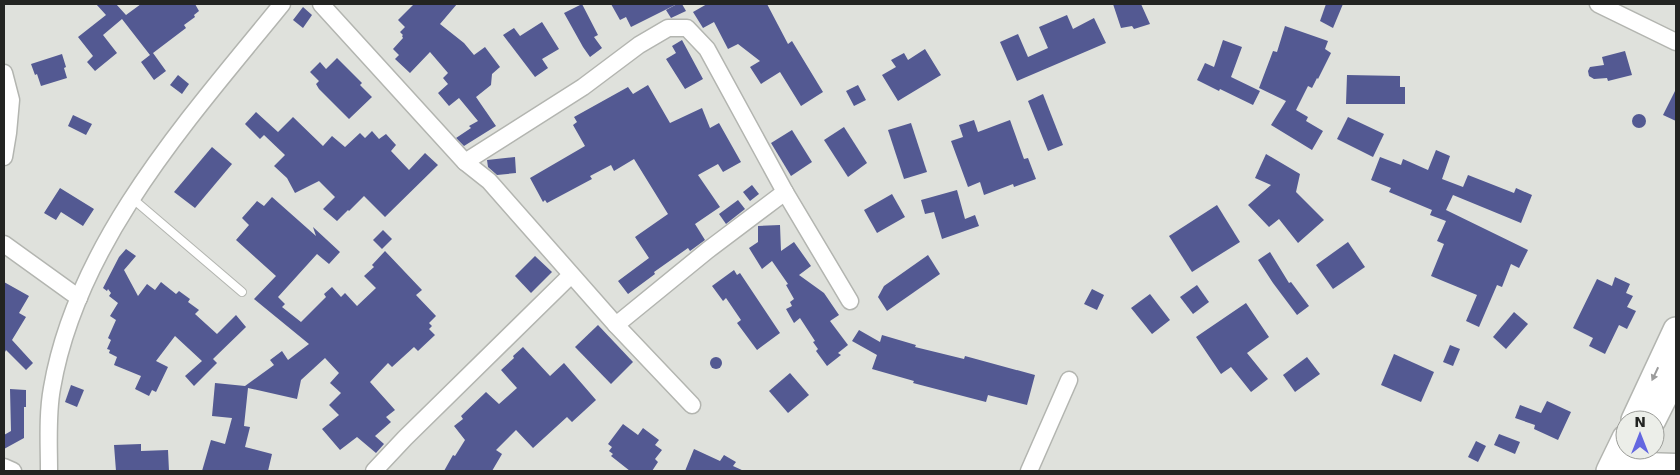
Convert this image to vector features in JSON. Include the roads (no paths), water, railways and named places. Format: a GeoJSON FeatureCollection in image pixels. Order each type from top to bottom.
{"type":"FeatureCollection","features":[{"type":"Feature","properties":{"kind":"main road"},"geometry":{"type":"LineString","coordinates":[[1639,410],[1676,330]]}},
{"type":"Feature","properties":{"kind":"main road"},"geometry":{"type":"LineString","coordinates":[[1658,410],[1676,374]]}},
{"type":"Feature","properties":{"kind":"street"},"geometry":{"type":"LineString","coordinates":[[49,471],[52,389],[64,335],[104,246],[175,136],[282,4]]}},
{"type":"Feature","properties":{"kind":"street"},"geometry":{"type":"LineString","coordinates":[[321,4],[466,162],[489,181],[616,325],[692,405]]}},
{"type":"Feature","properties":{"kind":"street"},"geometry":{"type":"LineString","coordinates":[[1609,6],[1676,42]]}},
{"type":"Feature","properties":{"kind":"street"},"geometry":{"type":"LineString","coordinates":[[466,162],[583,88],[639,45],[668,28],[687,28],[707,49],[785,192],[850,301]]}},
{"type":"Feature","properties":{"kind":"street"},"geometry":{"type":"LineString","coordinates":[[4,72],[11,100],[4,157]]}},
{"type":"Feature","properties":{"kind":"street"},"geometry":{"type":"LineString","coordinates":[[616,325],[708,250],[785,192]]}},
{"type":"Feature","properties":{"kind":"street"},"geometry":{"type":"LineString","coordinates":[[4,244],[79,298]]}},
{"type":"Feature","properties":{"kind":"street"},"geometry":{"type":"LineString","coordinates":[[374,471],[405,438],[571,275]]}},
{"type":"Feature","properties":{"kind":"street"},"geometry":{"type":"LineString","coordinates":[[1029,471],[1069,380]]}},
{"type":"Feature","properties":{"kind":"street"},"geometry":{"type":"LineString","coordinates":[[1624,464],[1676,465]]}},
{"type":"Feature","properties":{"kind":"street"},"geometry":{"type":"LineString","coordinates":[[4,467],[13,471]]}},
{"type":"Feature","properties":{"kind":"lane"},"geometry":{"type":"LineString","coordinates":[[133,199],[242,292]]}}]}
